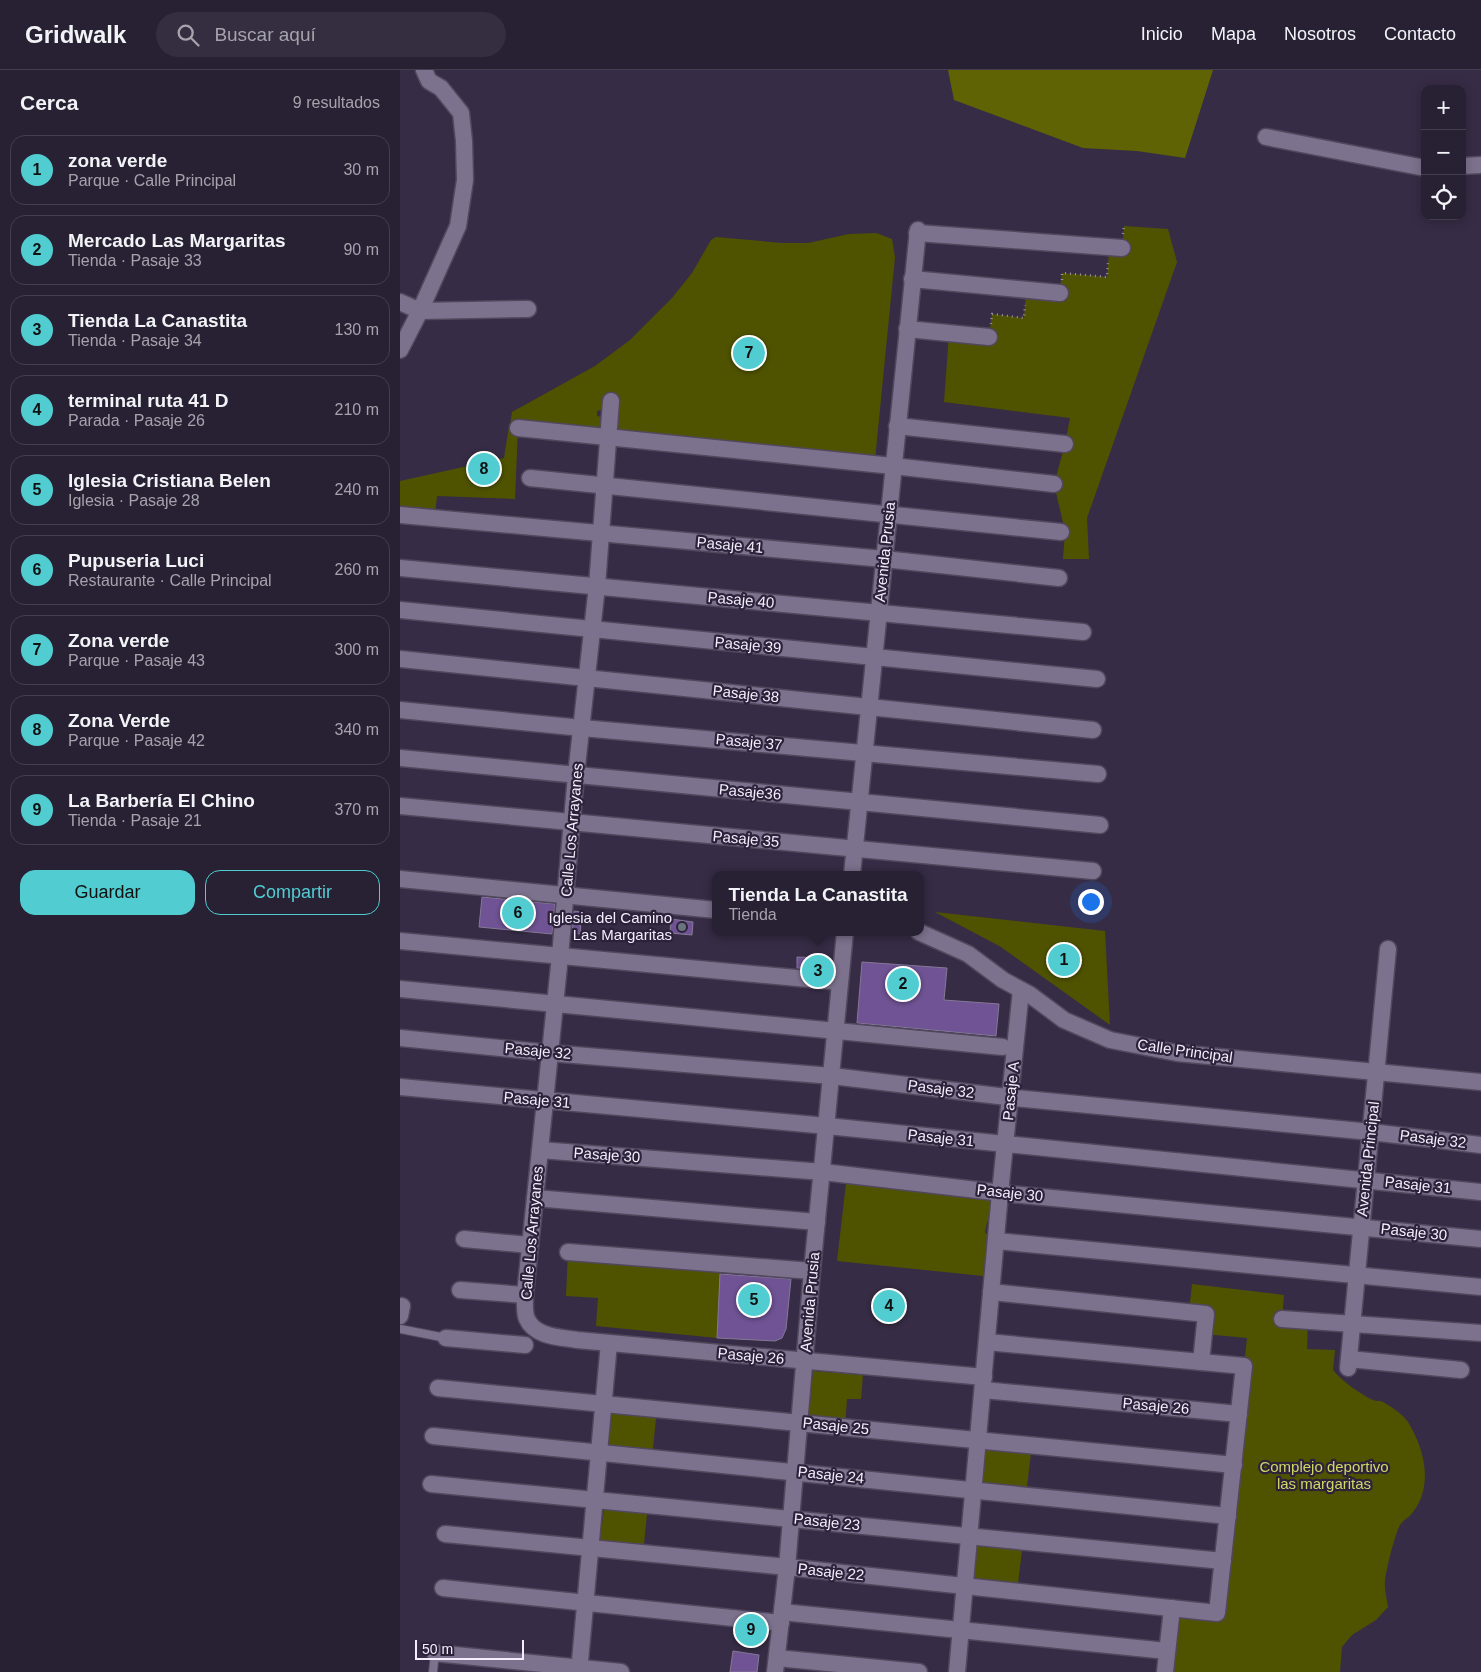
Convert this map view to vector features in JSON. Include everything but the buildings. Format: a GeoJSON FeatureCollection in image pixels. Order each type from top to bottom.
{"type":"FeatureCollection","features":[{"type":"Feature","properties":{"kind":"street"},"geometry":{"type":"LineString","coordinates":[[400,350],[420,311],[458,226],[466,180],[461,113],[441,88],[429,81],[424,70]]}},
{"type":"Feature","properties":{"kind":"street"},"geometry":{"type":"LineString","coordinates":[[1266,137],[1421,167]]}},
{"type":"Feature","properties":{"kind":"street"},"geometry":{"type":"LineString","coordinates":[[1466,166],[1481,165]]}},
{"type":"Feature","properties":{"kind":"street","name":"Avenida Prusia"},"geometry":{"type":"LineString","coordinates":[[852,871],[917,231],[1116,248]]}},
{"type":"Feature","properties":{"kind":"street"},"geometry":{"type":"LineString","coordinates":[[912,279],[1060,293]]}},
{"type":"Feature","properties":{"kind":"street"},"geometry":{"type":"LineString","coordinates":[[400,302],[420,311],[528,309]]}},
{"type":"Feature","properties":{"kind":"street"},"geometry":{"type":"LineString","coordinates":[[907,330],[990,338]]}},
{"type":"Feature","properties":{"kind":"street","name":"Calle Los Arrayanes"},"geometry":{"type":"LineString","coordinates":[[526,1318],[525,1296],[534,1198],[602,533],[611,401]]}},
{"type":"Feature","properties":{"kind":"street"},"geometry":{"type":"LineString","coordinates":[[898,426],[1065,444]]}},
{"type":"Feature","properties":{"kind":"street"},"geometry":{"type":"LineString","coordinates":[[518,428],[1054,484]]}},
{"type":"Feature","properties":{"kind":"street"},"geometry":{"type":"LineString","coordinates":[[530,478],[1061,532]]}},
{"type":"Feature","properties":{"kind":"street","name":"Pasaje 41"},"geometry":{"type":"LineString","coordinates":[[400,515],[884,559],[1059,578]]}},
{"type":"Feature","properties":{"kind":"street","name":"Pasaje 40"},"geometry":{"type":"LineString","coordinates":[[400,568],[1083,632]]}},
{"type":"Feature","properties":{"kind":"street","name":"Pasaje 39"},"geometry":{"type":"LineString","coordinates":[[400,610],[1097,679]]}},
{"type":"Feature","properties":{"kind":"street","name":"Pasaje 38"},"geometry":{"type":"LineString","coordinates":[[400,659],[1093,730]]}},
{"type":"Feature","properties":{"kind":"street","name":"Pasaje 37"},"geometry":{"type":"LineString","coordinates":[[400,710],[1098,774]]}},
{"type":"Feature","properties":{"kind":"street","name":"Pasaje36"},"geometry":{"type":"LineString","coordinates":[[400,758],[1100,825]]}},
{"type":"Feature","properties":{"kind":"street","name":"Pasaje 35"},"geometry":{"type":"LineString","coordinates":[[400,806],[1093,871]]}},
{"type":"Feature","properties":{"kind":"street"},"geometry":{"type":"LineString","coordinates":[[400,880],[712,910]]}},
{"type":"Feature","properties":{"kind":"street","name":"Calle Principal"},"geometry":{"type":"LineString","coordinates":[[924,934],[968,954],[1003,980],[1021,990],[1064,1020],[1110,1040],[1177,1052],[1481,1082]]}},
{"type":"Feature","properties":{"kind":"street","name":"Avenida Prusia"},"geometry":{"type":"LineString","coordinates":[[776,1665],[792,1519],[812,1271],[845,936]]}},
{"type":"Feature","properties":{"kind":"street"},"geometry":{"type":"LineString","coordinates":[[400,942],[840,982]]}},
{"type":"Feature","properties":{"kind":"street","name":"Avenida Principal"},"geometry":{"type":"LineString","coordinates":[[1388,949],[1348,1364],[1461,1370]]}},
{"type":"Feature","properties":{"kind":"street"},"geometry":{"type":"LineString","coordinates":[[400,989],[1003,1047]]}},
{"type":"Feature","properties":{"kind":"street","name":"Pasaje A"},"geometry":{"type":"LineString","coordinates":[[957,1672],[1000,1193],[1021,990]]}},
{"type":"Feature","properties":{"kind":"street","name":"Pasaje 32"},"geometry":{"type":"LineString","coordinates":[[400,1038],[550,1053],[832,1076],[1010,1097],[1371,1132],[1481,1145]]}},
{"type":"Feature","properties":{"kind":"street","name":"Pasaje 31"},"geometry":{"type":"LineString","coordinates":[[400,1087],[827,1126],[1481,1192]]}},
{"type":"Feature","properties":{"kind":"street","name":"Pasaje 30"},"geometry":{"type":"LineString","coordinates":[[540,1150],[823,1172],[1000,1193],[1481,1239]]}},
{"type":"Feature","properties":{"kind":"street"},"geometry":{"type":"LineString","coordinates":[[534,1198],[818,1222]]}},
{"type":"Feature","properties":{"kind":"street"},"geometry":{"type":"LineString","coordinates":[[464,1239],[530,1245]]}},
{"type":"Feature","properties":{"kind":"street"},"geometry":{"type":"LineString","coordinates":[[996,1241],[1481,1287]]}},
{"type":"Feature","properties":{"kind":"street"},"geometry":{"type":"LineString","coordinates":[[568,1252],[812,1271]]}},
{"type":"Feature","properties":{"kind":"street"},"geometry":{"type":"LineString","coordinates":[[460,1290],[525,1296]]}},
{"type":"Feature","properties":{"kind":"street"},"geometry":{"type":"LineString","coordinates":[[991,1292],[1206,1314],[1201,1362]]}},
{"type":"Feature","properties":{"kind":"street","name":"Pasaje 26"},"geometry":{"type":"LineString","coordinates":[[526,1318],[533,1328],[547,1335],[609,1343],[805,1361],[1239,1414]]}},
{"type":"Feature","properties":{"kind":"street"},"geometry":{"type":"LineString","coordinates":[[1282,1319],[1481,1333]]}},
{"type":"Feature","properties":{"kind":"street"},"geometry":{"type":"LineString","coordinates":[[446,1338],[525,1345]]}},
{"type":"Feature","properties":{"kind":"street"},"geometry":{"type":"LineString","coordinates":[[987,1342],[1244,1366],[1223,1561]]}},
{"type":"Feature","properties":{"kind":"street"},"geometry":{"type":"LineString","coordinates":[[580,1670],[609,1343]]}},
{"type":"Feature","properties":{"kind":"street","name":"Pasaje 25"},"geometry":{"type":"LineString","coordinates":[[438,1388],[1234,1465]]}},
{"type":"Feature","properties":{"kind":"street","name":"Pasaje 24"},"geometry":{"type":"LineString","coordinates":[[433,1436],[1228,1516]]}},
{"type":"Feature","properties":{"kind":"street","name":"Pasaje 23"},"geometry":{"type":"LineString","coordinates":[[431,1484],[1223,1561]]}},
{"type":"Feature","properties":{"kind":"street","name":"Pasaje 22"},"geometry":{"type":"LineString","coordinates":[[445,1534],[1217,1613],[1223,1561]]}},
{"type":"Feature","properties":{"kind":"street"},"geometry":{"type":"LineString","coordinates":[[443,1588],[586,1603],[961,1630],[1167,1651]]}},
{"type":"Feature","properties":{"kind":"street"},"geometry":{"type":"LineString","coordinates":[[1165,1672],[1172,1608]]}},
{"type":"Feature","properties":{"kind":"street"},"geometry":{"type":"LineString","coordinates":[[435,1653],[580,1670],[621,1672]]}},
{"type":"Feature","properties":{"kind":"street"},"geometry":{"type":"LineString","coordinates":[[776,1665],[919,1672]]}},
{"type":"Feature","properties":{"kind":"lane"},"geometry":{"type":"LineString","coordinates":[[400,1329],[446,1338]]}},
{"type":"Feature","properties":{"kind":"lane"},"geometry":{"type":"LineString","coordinates":[[433,1672],[435,1653]]}},
{"type":"Feature","properties":{"kind":"path"},"geometry":{"type":"LineString","coordinates":[[1060,293],[1062,273],[1107,277],[1116,248]]}},
{"type":"Feature","properties":{"kind":"path"},"geometry":{"type":"LineString","coordinates":[[990,338],[992,314],[1024,318],[1026,290]]}},
{"type":"Feature","properties":{"kind":"green space"},"geometry":{"type":"Polygon","coordinates":[[[1124,226],[1168,229],[1177,262],[1087,518],[1089,559],[1063,559],[1065,531],[1054,484],[1070,418],[944,402],[949,334],[989,337],[992,314],[1024,318],[1026,293],[1059,296],[1062,273],[1107,277],[1109,252],[1122,253],[1124,226]]]}},
{"type":"Feature","properties":{"kind":"green space"},"geometry":{"type":"Polygon","coordinates":[[[876,233],[892,239],[895,257],[875,460],[615,434],[603,409],[597,411],[597,416],[603,417],[603,434],[510,425],[512,412],[595,366],[630,340],[672,298],[692,273],[711,240],[716,237],[782,243],[808,243],[849,234],[876,233]]]}},
{"type":"Feature","properties":{"kind":"green space"},"geometry":{"type":"Polygon","coordinates":[[[509,426],[518,428],[515,499],[437,496],[434,523],[400,521],[400,481],[504,458],[509,426]]]}},
{"type":"Feature","properties":{"kind":"green space"},"geometry":{"type":"Polygon","coordinates":[[[935,912],[1105,931],[1110,1025],[1001,947],[935,912]]]}},
{"type":"Feature","properties":{"kind":"green space"},"geometry":{"type":"Polygon","coordinates":[[[847,1175],[1000,1193],[996,1218],[987,1222],[985,1233],[993,1237],[993,1277],[837,1261],[847,1175]]]}},
{"type":"Feature","properties":{"kind":"green space"},"geometry":{"type":"Polygon","coordinates":[[[568,1252],[721,1264],[717,1338],[596,1326],[598,1298],[566,1296],[568,1252]]]}},
{"type":"Feature","properties":{"kind":"green space","name":"Complejo deportivo las margaritas"},"geometry":{"type":"Polygon","coordinates":[[[1192,1284],[1284,1295],[1282,1319],[1308,1320],[1307,1349],[1335,1350],[1333,1370],[1357,1391],[1373,1400],[1381,1401],[1392,1407],[1406,1419],[1414,1432],[1422,1455],[1425,1479],[1419,1501],[1413,1512],[1400,1525],[1393,1544],[1385,1581],[1388,1607],[1376,1620],[1352,1635],[1342,1647],[1340,1672],[1166,1672],[1172,1608],[1217,1613],[1247,1338],[1204,1334],[1206,1314],[1189,1312],[1192,1284]]]}},
{"type":"Feature","properties":{"kind":"green space"},"geometry":{"type":"Polygon","coordinates":[[[813,1371],[863,1375],[861,1399],[847,1399],[845,1427],[808,1424],[813,1371]]]}},
{"type":"Feature","properties":{"kind":"green space"},"geometry":{"type":"Polygon","coordinates":[[[613,1405],[657,1409],[652,1458],[607,1454],[613,1405]]]}},
{"type":"Feature","properties":{"kind":"green space"},"geometry":{"type":"Polygon","coordinates":[[[985,1441],[1032,1445],[1026,1495],[980,1491],[985,1441]]]}},
{"type":"Feature","properties":{"kind":"green space"},"geometry":{"type":"Polygon","coordinates":[[[605,1501],[648,1505],[643,1553],[599,1548],[605,1501]]]}},
{"type":"Feature","properties":{"kind":"green space"},"geometry":{"type":"Polygon","coordinates":[[[975,1537],[1023,1542],[1017,1592],[969,1586],[975,1537]]]}},
{"type":"Feature","properties":{"kind":"shaded area"},"geometry":{"type":"Polygon","coordinates":[[[948,70],[1213,70],[1185,158],[1137,151],[1083,148],[954,100],[948,70]]]}},
{"type":"Feature","properties":{"kind":"place","name":"Zona verde"},"geometry":{"type":"Point","coordinates":[749,353]}},
{"type":"Feature","properties":{"kind":"place","name":"Zona Verde"},"geometry":{"type":"Point","coordinates":[484,469]}},
{"type":"Feature","properties":{"kind":"place","name":"Pupuseria Luci"},"geometry":{"type":"Point","coordinates":[518,913]}},
{"type":"Feature","properties":{"kind":"place","name":"Iglesia del Camino Las Margaritas"},"geometry":{"type":"Point","coordinates":[682,927]}},
{"type":"Feature","properties":{"kind":"place","name":"zona verde"},"geometry":{"type":"Point","coordinates":[1064,960]}},
{"type":"Feature","properties":{"kind":"place","name":"Tienda La Canastita"},"geometry":{"type":"Point","coordinates":[818,971]}},
{"type":"Feature","properties":{"kind":"place","name":"Mercado Las Margaritas"},"geometry":{"type":"Point","coordinates":[903,984]}},
{"type":"Feature","properties":{"kind":"place","name":"Iglesia Cristiana Belen"},"geometry":{"type":"Point","coordinates":[754,1300]}},
{"type":"Feature","properties":{"kind":"place","name":"terminal ruta 41 D"},"geometry":{"type":"Point","coordinates":[889,1306]}},
{"type":"Feature","properties":{"kind":"place","name":"La Barbería El Chino"},"geometry":{"type":"Point","coordinates":[751,1630]}}]}
